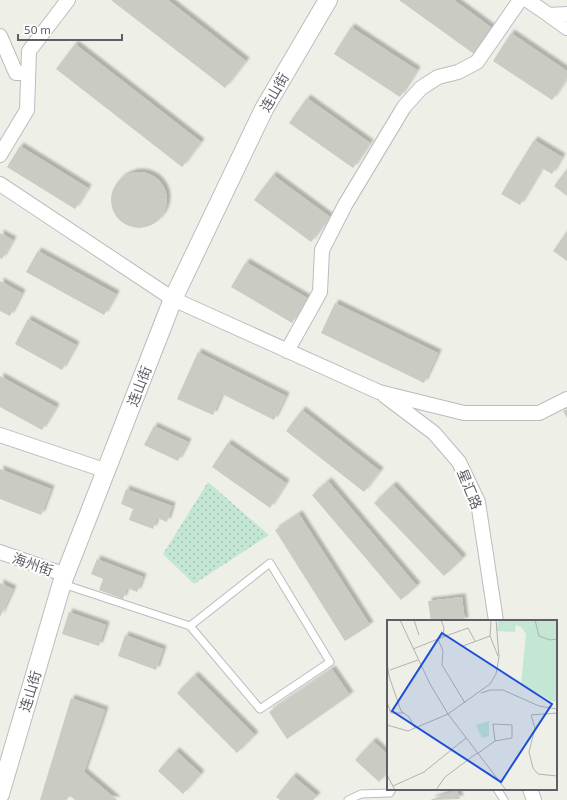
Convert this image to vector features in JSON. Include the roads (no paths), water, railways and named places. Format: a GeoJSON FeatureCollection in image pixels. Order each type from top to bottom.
{"type":"FeatureCollection","features":[{"type":"Feature","properties":{"kind":"street"},"geometry":{"type":"LineString","coordinates":[[0,155],[27,110],[29,51],[68,0]]}},
{"type":"Feature","properties":{"kind":"street","name":"连山街"},"geometry":{"type":"LineString","coordinates":[[0,794],[64,580],[173,299],[264,109],[328,0]]}},
{"type":"Feature","properties":{"kind":"street"},"geometry":{"type":"LineString","coordinates":[[287,351],[320,292],[322,250],[345,205],[404,107],[421,88],[438,77],[458,72],[477,62],[520,0]]}},
{"type":"Feature","properties":{"kind":"street"},"geometry":{"type":"LineString","coordinates":[[527,0],[567,28]]}},
{"type":"Feature","properties":{"kind":"street"},"geometry":{"type":"LineString","coordinates":[[550,15],[567,14]]}},
{"type":"Feature","properties":{"kind":"street"},"geometry":{"type":"LineString","coordinates":[[0,36],[16,72],[28,73]]}},
{"type":"Feature","properties":{"kind":"street"},"geometry":{"type":"LineString","coordinates":[[0,184],[173,299],[379,392],[464,413],[539,413],[567,399]]}},
{"type":"Feature","properties":{"kind":"street","name":"星汇路"},"geometry":{"type":"LineString","coordinates":[[379,392],[434,433],[459,462],[478,502],[496,620]]}},
{"type":"Feature","properties":{"kind":"street"},"geometry":{"type":"LineString","coordinates":[[0,435],[106,471]]}},
{"type":"Feature","properties":{"kind":"street","name":"海州街"},"geometry":{"type":"LineString","coordinates":[[0,552],[64,580]]}},
{"type":"Feature","properties":{"kind":"street"},"geometry":{"type":"LineString","coordinates":[[530,790],[534,800]]}},
{"type":"Feature","properties":{"kind":"lane"},"geometry":{"type":"LineString","coordinates":[[64,580],[190,626],[260,709],[330,662],[270,563],[190,626]]}},
{"type":"Feature","properties":{"kind":"lane"},"geometry":{"type":"LineString","coordinates":[[348,800],[361,794],[390,793],[392,790]]}},
{"type":"Feature","properties":{"kind":"lane"},"geometry":{"type":"LineString","coordinates":[[498,790],[504,800]]}}]}
